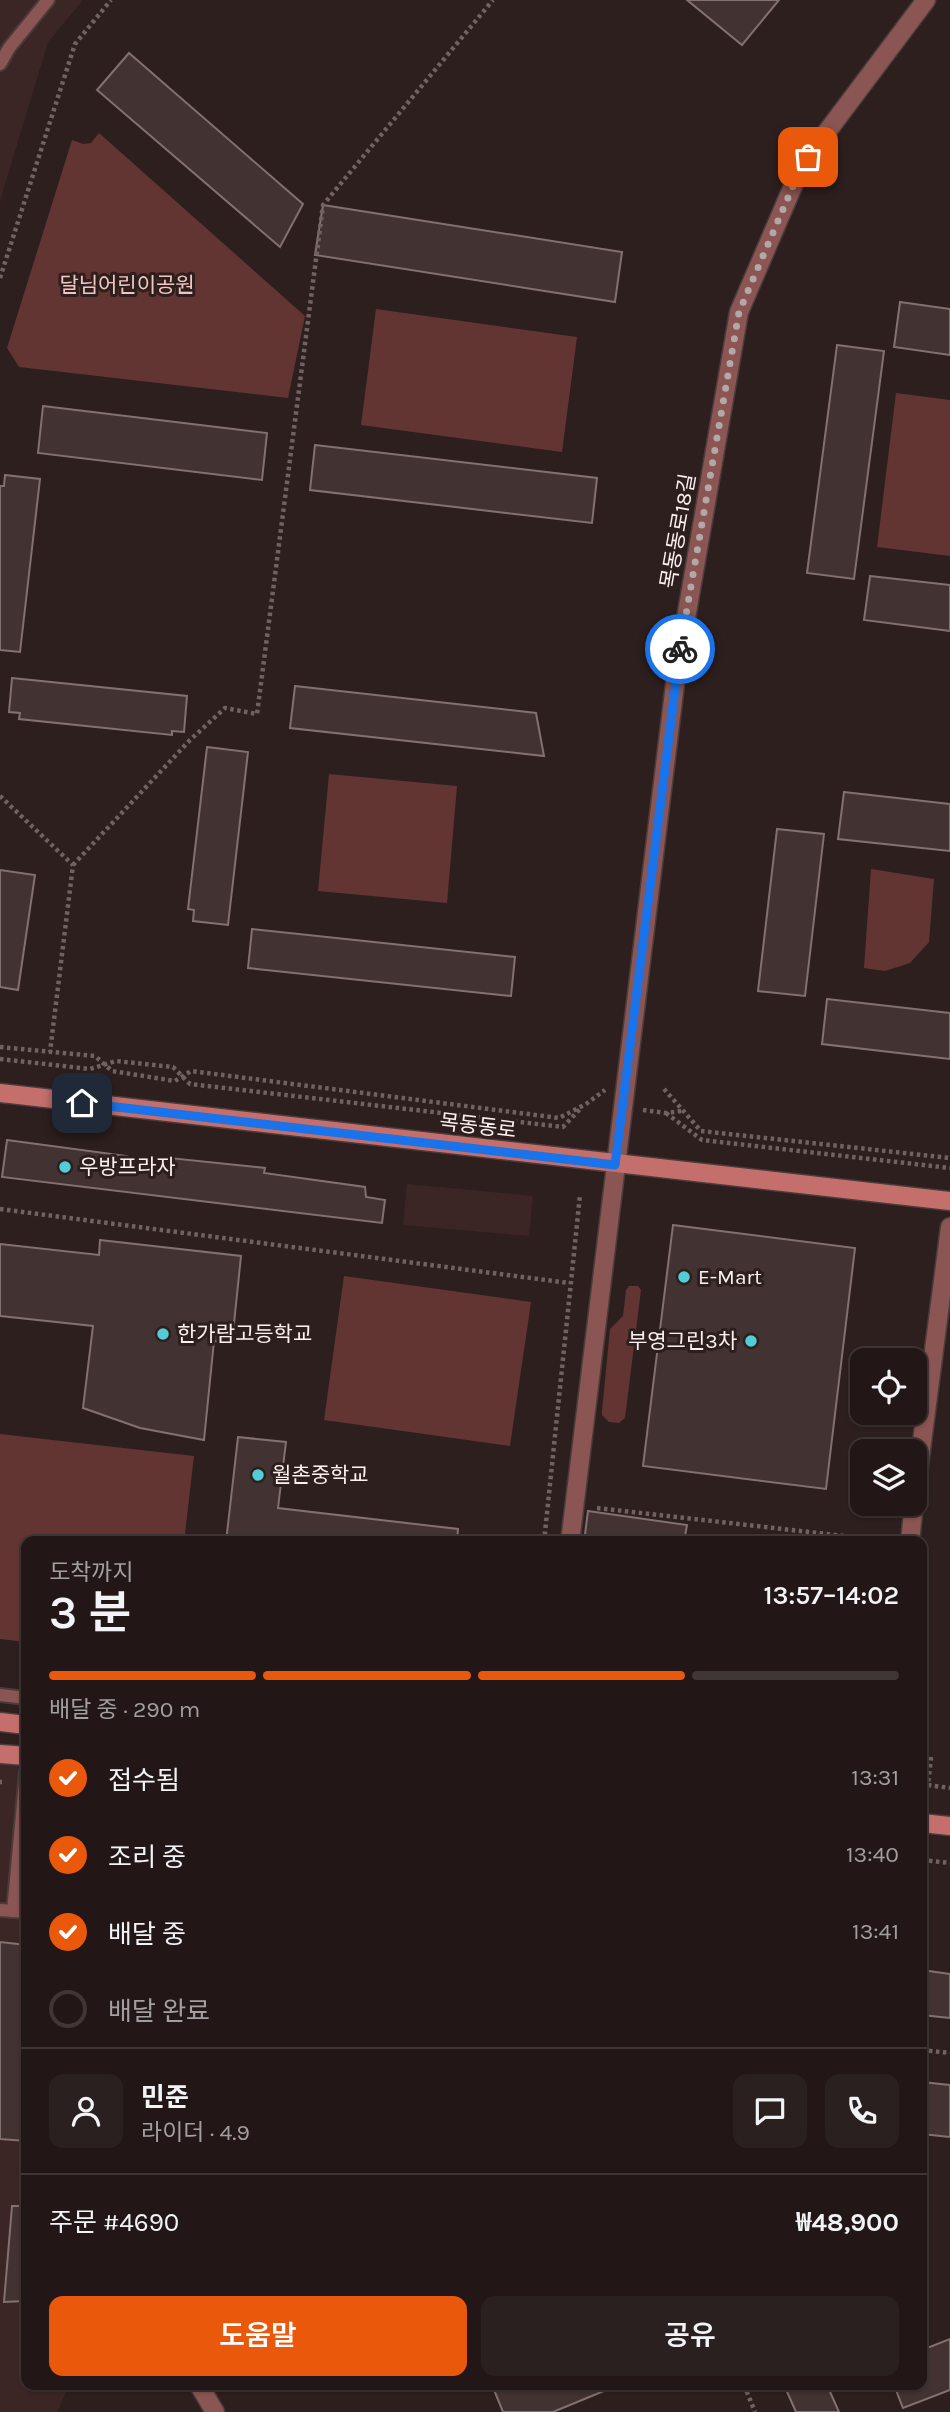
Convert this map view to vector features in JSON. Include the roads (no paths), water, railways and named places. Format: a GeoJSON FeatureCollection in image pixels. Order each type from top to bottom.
{"type":"FeatureCollection","features":[{"type":"Feature","properties":{"kind":"main road","name":"목동동로"},"geometry":{"type":"LineString","coordinates":[[0,1093],[950,1201]]}},
{"type":"Feature","properties":{"kind":"main road"},"geometry":{"type":"LineString","coordinates":[[0,1722],[21,1724]]}},
{"type":"Feature","properties":{"kind":"main road"},"geometry":{"type":"LineString","coordinates":[[0,1754],[21,1756]]}},
{"type":"Feature","properties":{"kind":"main road"},"geometry":{"type":"LineString","coordinates":[[927,1824],[950,1826]]}},
{"type":"Feature","properties":{"kind":"street","name":"목동동로18길"},"geometry":{"type":"LineString","coordinates":[[571,1536],[676,676],[739,312],[802,165],[926,0]]}},
{"type":"Feature","properties":{"kind":"street"},"geometry":{"type":"LineString","coordinates":[[922,1439],[950,1227]]}},
{"type":"Feature","properties":{"kind":"street"},"geometry":{"type":"LineString","coordinates":[[910,1536],[912,1516]]}},
{"type":"Feature","properties":{"kind":"street"},"geometry":{"type":"LineString","coordinates":[[203,2390],[215,2412]]}},
{"type":"Feature","properties":{"kind":"lane"},"geometry":{"type":"LineString","coordinates":[[0,64],[4,44],[48,0]]}},
{"type":"Feature","properties":{"kind":"lane"},"geometry":{"type":"LineString","coordinates":[[0,1695],[21,1697]]}},
{"type":"Feature","properties":{"kind":"lane"},"geometry":{"type":"LineString","coordinates":[[13,1911],[21,1825]]}},
{"type":"Feature","properties":{"kind":"place","name":"우방프라자"},"geometry":{"type":"Point","coordinates":[65,1167]}},
{"type":"Feature","properties":{"kind":"place","name":"E-Mart"},"geometry":{"type":"Point","coordinates":[684,1277]}},
{"type":"Feature","properties":{"kind":"place","name":"한가람고등학교"},"geometry":{"type":"Point","coordinates":[163,1334]}},
{"type":"Feature","properties":{"kind":"place","name":"부영그린3차"},"geometry":{"type":"Point","coordinates":[751,1341]}},
{"type":"Feature","properties":{"kind":"place","name":"월촌중학교"},"geometry":{"type":"Point","coordinates":[258,1475]}},
{"type":"Feature","properties":{"kind":"park label","name":"달님어린이공원"},"geometry":{"type":"Point","coordinates":[127,285]}}]}
